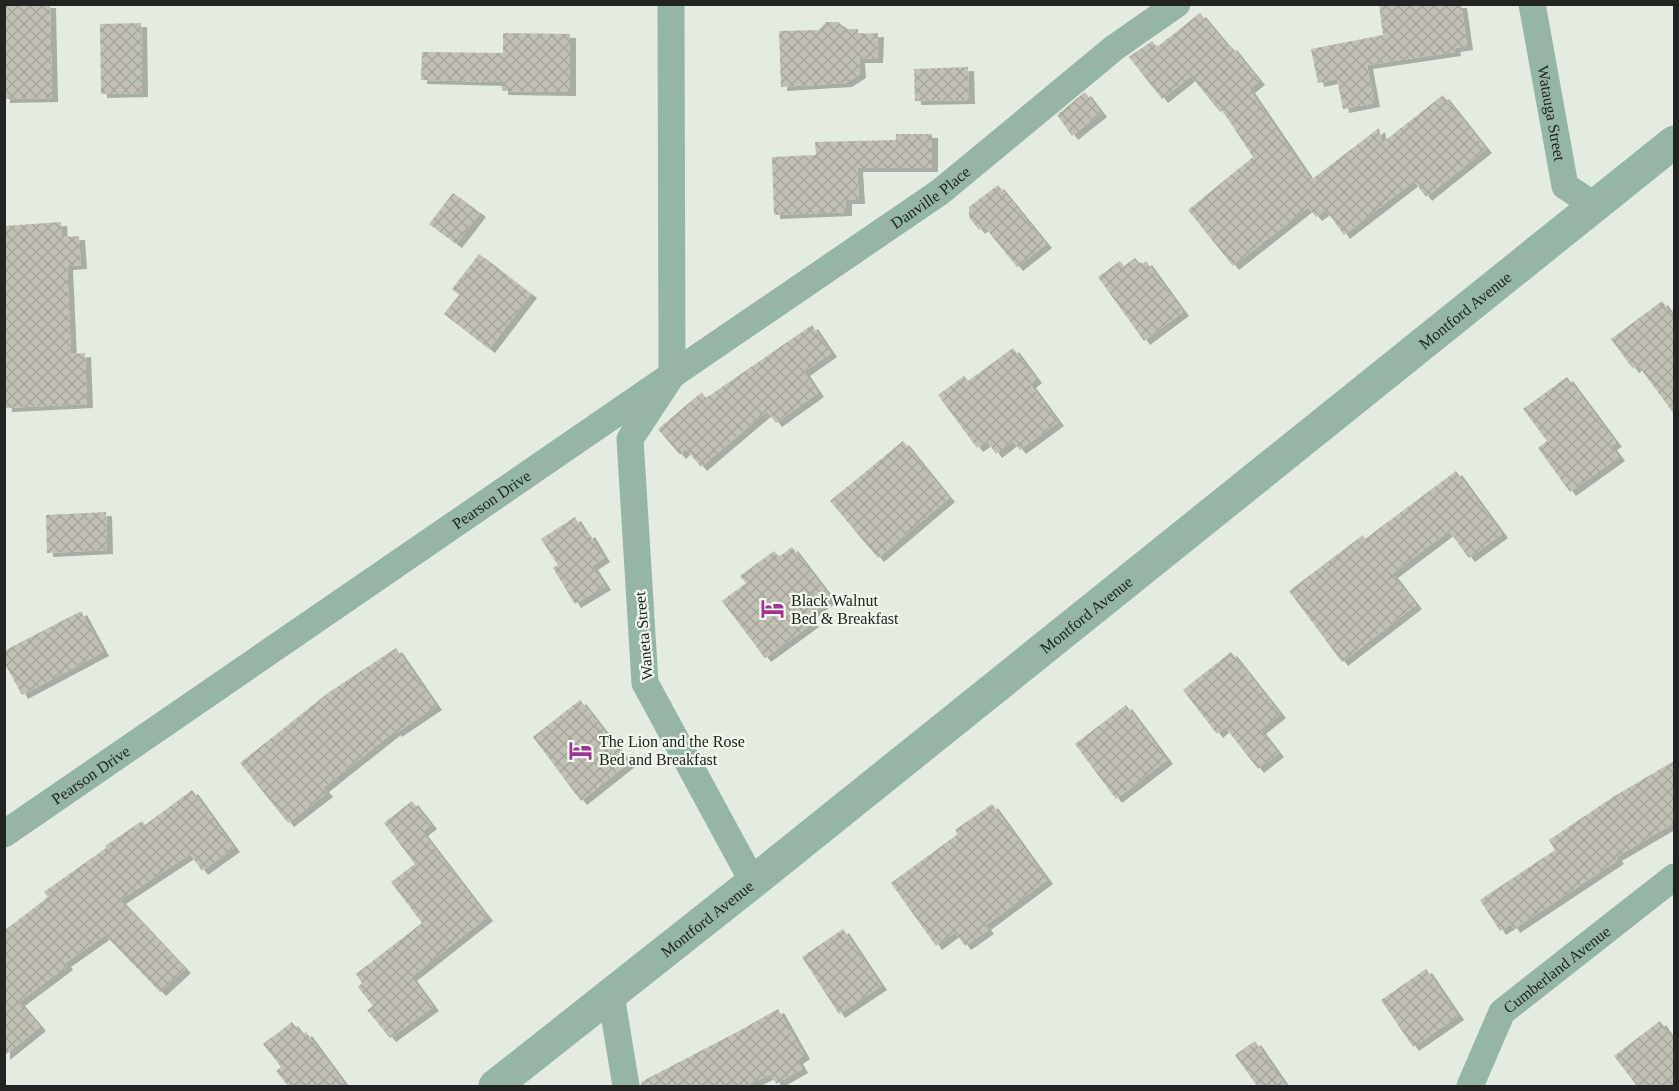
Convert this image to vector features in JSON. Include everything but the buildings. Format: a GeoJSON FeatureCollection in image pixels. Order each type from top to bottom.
{"type":"FeatureCollection","features":[{"type":"Feature","properties":{"kind":"street"},"geometry":{"type":"LineString","coordinates":[[671,4],[672,375]]}},
{"type":"Feature","properties":{"kind":"street","name":"Danville Place"},"geometry":{"type":"LineString","coordinates":[[672,375],[939,192],[1114,48],[1177,4]]}},
{"type":"Feature","properties":{"kind":"street","name":"Watauga Street"},"geometry":{"type":"LineString","coordinates":[[1532,4],[1565,186],[1595,206]]}},
{"type":"Feature","properties":{"kind":"street","name":"Montford Avenue"},"geometry":{"type":"LineString","coordinates":[[495,1086],[753,882],[1674,142]]}},
{"type":"Feature","properties":{"kind":"street","name":"Pearson Drive"},"geometry":{"type":"LineString","coordinates":[[4,834],[672,375]]}},
{"type":"Feature","properties":{"kind":"street","name":"Waneta Street"},"geometry":{"type":"LineString","coordinates":[[672,375],[630,440],[645,683],[753,882]]}},
{"type":"Feature","properties":{"kind":"street","name":"Cumberland Avenue"},"geometry":{"type":"LineString","coordinates":[[1470,1086],[1502,1012],[1674,877]]}},
{"type":"Feature","properties":{"kind":"street"},"geometry":{"type":"LineString","coordinates":[[610,995],[626,1086]]}},
{"type":"Feature","properties":{"kind":"place","name":"Black Walnut Bed & Breakfast"},"geometry":{"type":"Point","coordinates":[773,609]}},
{"type":"Feature","properties":{"kind":"place","name":"The Lion and the Rose Bed and Breakfast"},"geometry":{"type":"Point","coordinates":[581,750]}}]}
